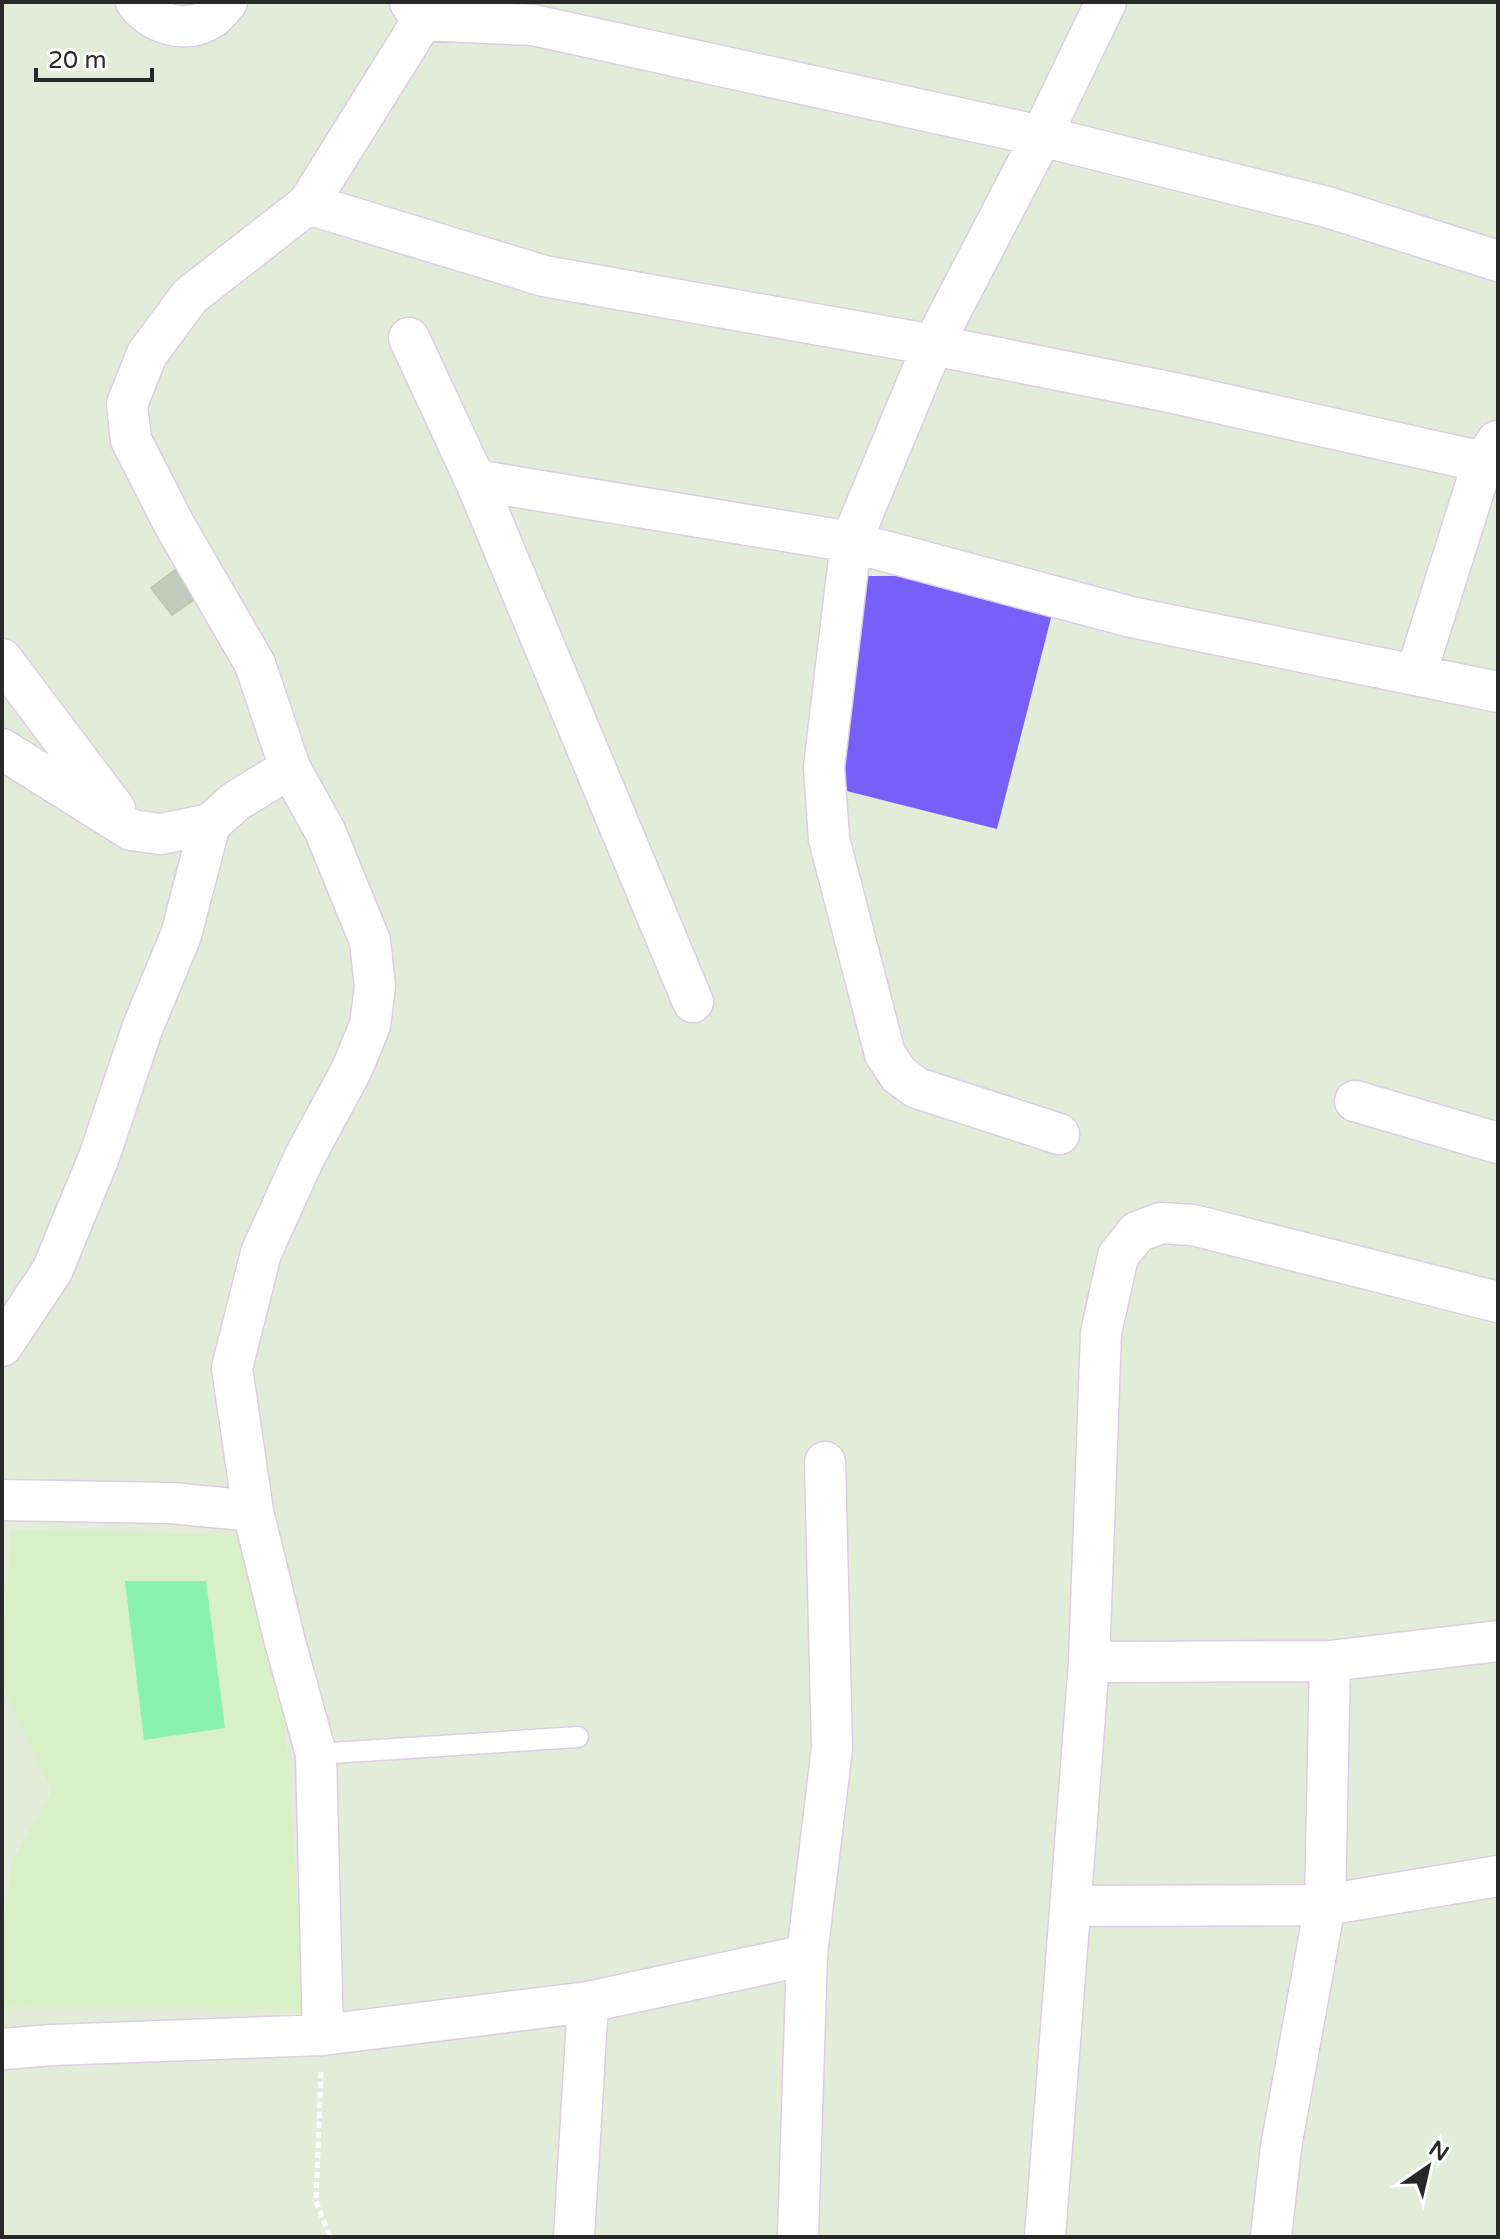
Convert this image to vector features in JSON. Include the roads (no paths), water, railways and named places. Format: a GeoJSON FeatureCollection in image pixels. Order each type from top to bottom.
{"type":"FeatureCollection","features":[{"type":"Feature","properties":{"kind":"street"},"geometry":{"type":"LineString","coordinates":[[136,2],[146,15],[166,24],[189,26],[213,17],[227,2]]}},
{"type":"Feature","properties":{"kind":"street"},"geometry":{"type":"LineString","coordinates":[[1059,1134],[917,1088],[899,1075],[885,1054],[829,839],[824,767],[851,542],[933,345],[1106,2]]}},
{"type":"Feature","properties":{"kind":"street"},"geometry":{"type":"LineString","coordinates":[[323,2035],[316,1754],[253,1511],[232,1368],[261,1253],[304,1158],[352,1069],[370,1025],[375,987],[370,941],[325,831],[290,768],[255,664],[175,526],[131,440],[127,404],[147,354],[190,296],[308,204],[422,8],[533,25],[1041,136],[1327,207],[1498,261]]}},
{"type":"Feature","properties":{"kind":"street"},"geometry":{"type":"LineString","coordinates":[[308,204],[544,276],[933,345],[1490,451],[1416,674]]}},
{"type":"Feature","properties":{"kind":"street"},"geometry":{"type":"LineString","coordinates":[[409,338],[475,480],[693,1002]]}},
{"type":"Feature","properties":{"kind":"street"},"geometry":{"type":"LineString","coordinates":[[475,480],[851,542],[1131,617],[1498,692]]}},
{"type":"Feature","properties":{"kind":"street"},"geometry":{"type":"LineString","coordinates":[[2,659],[131,830]]}},
{"type":"Feature","properties":{"kind":"street"},"geometry":{"type":"LineString","coordinates":[[2,749],[131,830],[161,834],[210,824],[236,801],[290,768]]}},
{"type":"Feature","properties":{"kind":"street"},"geometry":{"type":"LineString","coordinates":[[2,1346],[52,1271],[99,1157],[142,1029],[181,935],[210,824]]}},
{"type":"Feature","properties":{"kind":"street"},"geometry":{"type":"LineString","coordinates":[[1355,1101],[1498,1143]]}},
{"type":"Feature","properties":{"kind":"street"},"geometry":{"type":"LineString","coordinates":[[1045,2237],[1089,1662],[1101,1333],[1118,1256],[1137,1232],[1161,1223],[1193,1225],[1498,1302]]}},
{"type":"Feature","properties":{"kind":"street"},"geometry":{"type":"LineString","coordinates":[[798,2237],[807,1955],[832,1748],[825,1462]]}},
{"type":"Feature","properties":{"kind":"street"},"geometry":{"type":"LineString","coordinates":[[2,1500],[171,1503],[253,1511]]}},
{"type":"Feature","properties":{"kind":"street"},"geometry":{"type":"LineString","coordinates":[[1089,1662],[1330,1661],[1498,1641]]}},
{"type":"Feature","properties":{"kind":"street"},"geometry":{"type":"LineString","coordinates":[[1271,2237],[1281,2147],[1325,1905],[1330,1661]]}},
{"type":"Feature","properties":{"kind":"street"},"geometry":{"type":"LineString","coordinates":[[1072,1906],[1325,1905],[1498,1876]]}},
{"type":"Feature","properties":{"kind":"street"},"geometry":{"type":"LineString","coordinates":[[2,2049],[323,2035],[588,2002],[807,1955]]}},
{"type":"Feature","properties":{"kind":"street"},"geometry":{"type":"LineString","coordinates":[[574,2237],[588,2002]]}},
{"type":"Feature","properties":{"kind":"lane"},"geometry":{"type":"LineString","coordinates":[[316,1754],[578,1737]]}}]}
